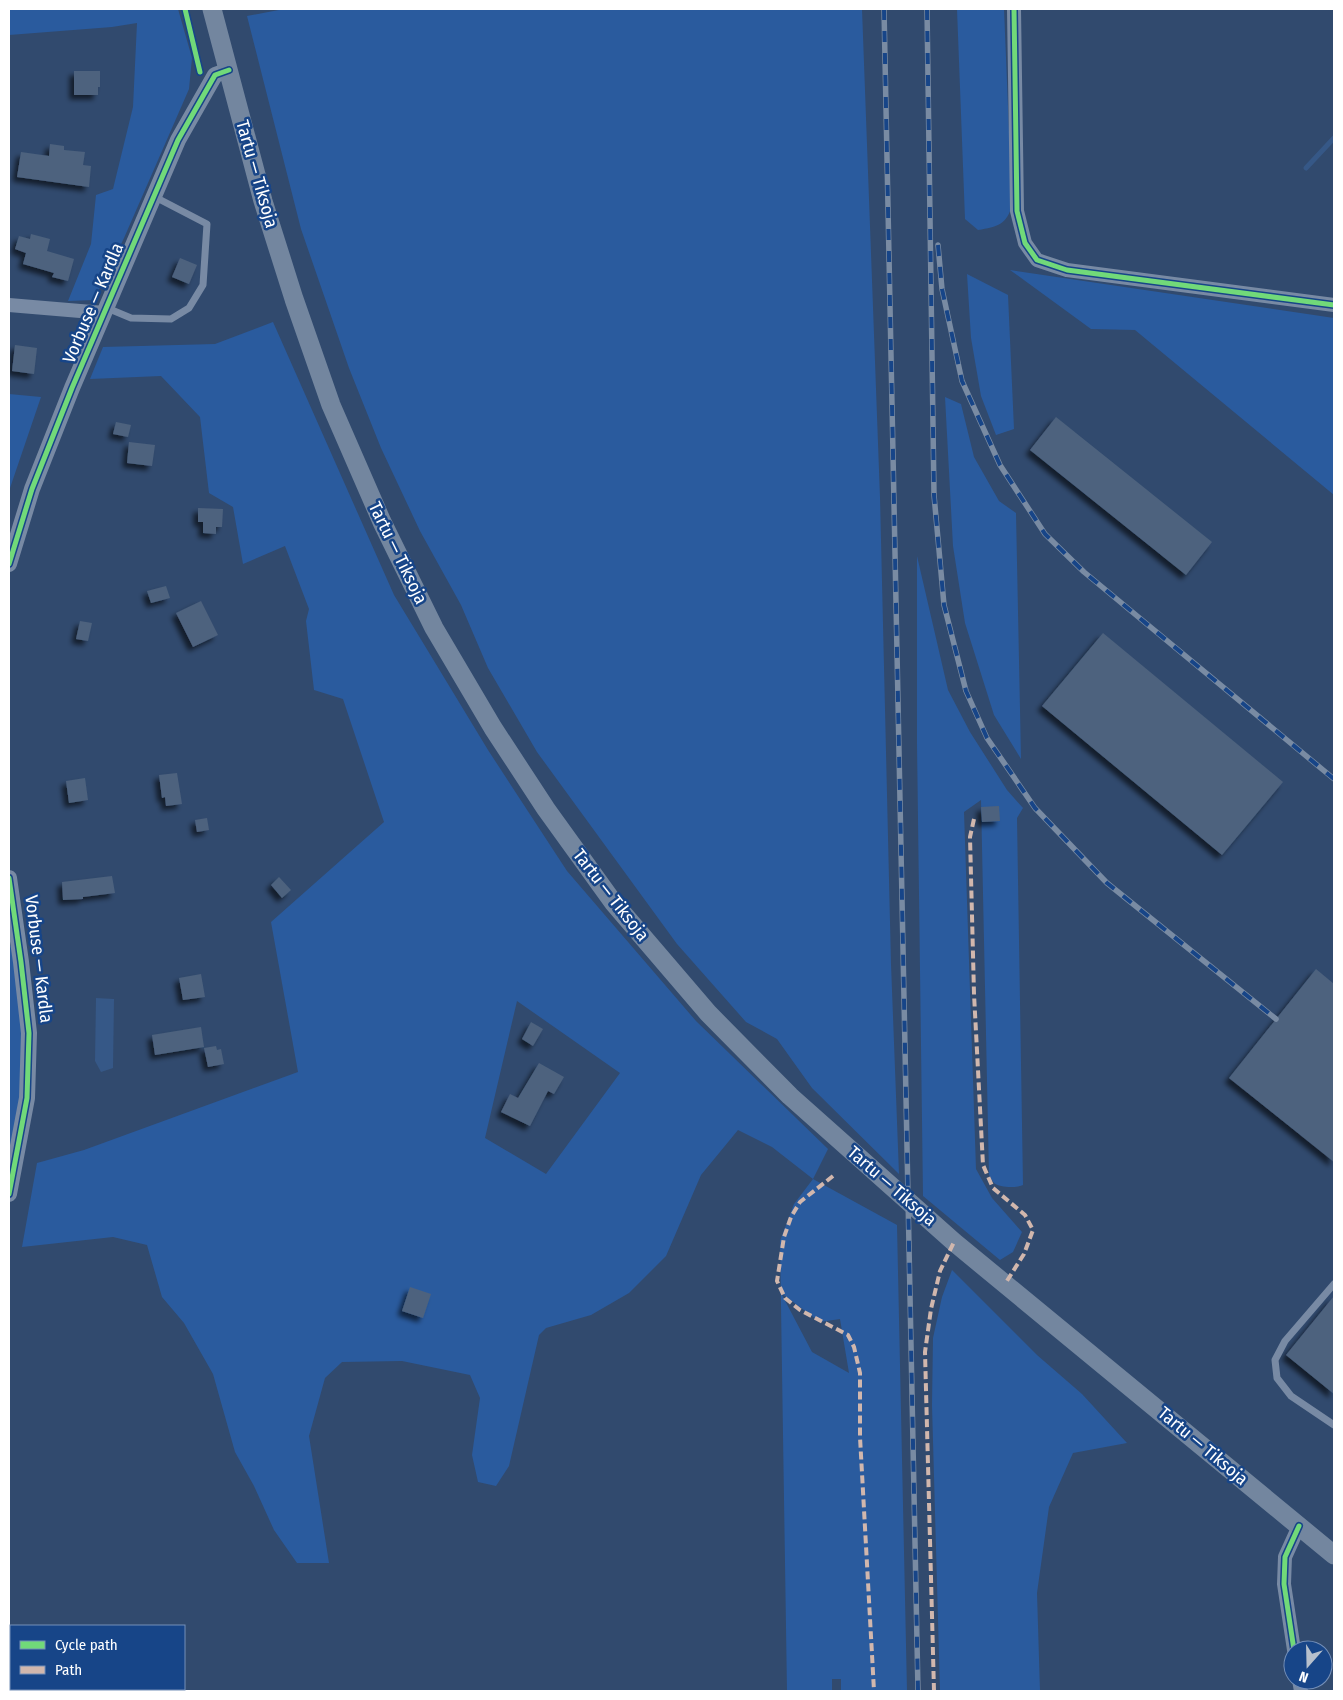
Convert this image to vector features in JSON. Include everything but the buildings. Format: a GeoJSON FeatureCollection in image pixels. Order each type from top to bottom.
{"type":"FeatureCollection","features":[{"type":"Feature","properties":{"kind":"main road","name":"Tartu — Tiksoja"},"geometry":{"type":"LineString","coordinates":[[212,9],[263,201],[294,299],[331,405],[382,522],[434,628],[492,728],[546,810],[613,902],[708,1013],[797,1102],[954,1242],[1334,1555]]}},
{"type":"Feature","properties":{"kind":"street"},"geometry":{"type":"LineString","coordinates":[[1014,9],[1017,212],[1025,243],[1036,260],[1066,270],[1334,305]]}},
{"type":"Feature","properties":{"kind":"street","name":"Vorbuse — Kardla"},"geometry":{"type":"LineString","coordinates":[[9,564],[32,489],[105,310],[178,140],[214,75],[229,70]]}},
{"type":"Feature","properties":{"kind":"street"},"geometry":{"type":"LineString","coordinates":[[9,305],[105,310]]}},
{"type":"Feature","properties":{"kind":"street","name":"Vorbuse — Kardla"},"geometry":{"type":"LineString","coordinates":[[9,878],[29,1033],[27,1098],[9,1194]]}},
{"type":"Feature","properties":{"kind":"street"},"geometry":{"type":"LineString","coordinates":[[1292,1640],[1284,1584],[1285,1557],[1299,1526]]}},
{"type":"Feature","properties":{"kind":"lane"},"geometry":{"type":"LineString","coordinates":[[105,310],[131,318],[171,319],[189,308],[202,285],[207,224],[154,197]]}},
{"type":"Feature","properties":{"kind":"lane"},"geometry":{"type":"LineString","coordinates":[[1334,1284],[1285,1341],[1275,1360],[1277,1378],[1290,1396],[1334,1425]]}},
{"type":"Feature","properties":{"kind":"shaded area"},"geometry":{"type":"Polygon","coordinates":[[[9,9],[178,9],[192,58],[189,89],[124,238],[94,300],[68,301],[91,244],[96,195],[113,189],[133,107],[137,23],[112,27],[9,35],[9,9]]]}},
{"type":"Feature","properties":{"kind":"shaded area"},"geometry":{"type":"Polygon","coordinates":[[[284,9],[862,9],[880,497],[891,964],[899,1174],[812,1088],[777,1039],[746,1022],[677,944],[537,752],[488,668],[461,605],[420,531],[381,448],[349,368],[301,229],[247,16],[284,9]]]}},
{"type":"Feature","properties":{"kind":"shaded area"},"geometry":{"type":"Polygon","coordinates":[[[957,9],[1004,9],[1012,204],[1008,216],[1001,223],[978,230],[965,219],[957,9]]]}},
{"type":"Feature","properties":{"kind":"shaded area"},"geometry":{"type":"Polygon","coordinates":[[[1010,270],[1334,318],[1334,495],[1135,330],[1091,329],[1010,270]]]}},
{"type":"Feature","properties":{"kind":"shaded area"},"geometry":{"type":"Polygon","coordinates":[[[967,274],[1008,295],[1014,429],[996,435],[981,396],[971,338],[967,274]]]}},
{"type":"Feature","properties":{"kind":"shaded area"},"geometry":{"type":"Polygon","coordinates":[[[273,322],[394,595],[488,750],[567,871],[696,1021],[828,1149],[813,1179],[772,1147],[738,1130],[701,1175],[666,1256],[629,1293],[591,1315],[546,1328],[539,1335],[509,1466],[496,1486],[478,1482],[472,1455],[480,1398],[470,1375],[402,1361],[342,1362],[325,1378],[309,1436],[329,1563],[297,1563],[274,1530],[254,1486],[235,1452],[213,1374],[184,1323],[162,1297],[147,1245],[113,1237],[22,1247],[37,1163],[84,1150],[298,1072],[271,922],[384,822],[343,699],[314,690],[306,621],[309,609],[285,546],[243,564],[233,507],[209,493],[200,417],[161,376],[90,379],[103,347],[215,344],[273,322]],[[517,1001],[485,1138],[546,1174],[620,1073],[517,1001]]]}},
{"type":"Feature","properties":{"kind":"shaded area"},"geometry":{"type":"Polygon","coordinates":[[[9,394],[41,397],[9,491],[9,394]]]}},
{"type":"Feature","properties":{"kind":"shaded area"},"geometry":{"type":"Polygon","coordinates":[[[945,397],[961,404],[974,457],[999,501],[1016,513],[1021,759],[994,715],[965,623],[953,546],[945,397]]]}},
{"type":"Feature","properties":{"kind":"shaded area"},"geometry":{"type":"Polygon","coordinates":[[[917,556],[948,690],[970,732],[1007,790],[1023,808],[1017,818],[1023,1185],[1013,1187],[997,1185],[989,1175],[981,800],[964,812],[976,1169],[992,1198],[1022,1232],[1013,1252],[1000,1260],[923,1196],[917,744],[917,556]]]}},
{"type":"Feature","properties":{"kind":"shaded area"},"geometry":{"type":"Polygon","coordinates":[[[19,944],[29,1033],[9,1194],[9,946],[19,944]]]}},
{"type":"Feature","properties":{"kind":"shaded area"},"geometry":{"type":"Polygon","coordinates":[[[96,998],[114,999],[113,1068],[101,1072],[95,1061],[96,998]]]}},
{"type":"Feature","properties":{"kind":"shaded area"},"geometry":{"type":"Polygon","coordinates":[[[813,1179],[897,1225],[907,1691],[841,1691],[841,1679],[832,1679],[832,1691],[787,1691],[780,1241],[794,1204],[813,1179]],[[781,1293],[812,1352],[849,1373],[840,1319],[820,1322],[781,1293]]]}},
{"type":"Feature","properties":{"kind":"shaded area"},"geometry":{"type":"Polygon","coordinates":[[[952,1270],[1037,1355],[1082,1394],[1127,1443],[1073,1453],[1049,1507],[1037,1593],[1040,1691],[940,1691],[932,1405],[933,1338],[942,1297],[952,1270]]]}},
{"type":"Feature","properties":{"kind":"waterway"},"geometry":{"type":"LineString","coordinates":[[1306,168],[1334,138]]}},
{"type":"Feature","properties":{"kind":"railway"},"geometry":{"type":"LineString","coordinates":[[884,9],[918,1691]]}},
{"type":"Feature","properties":{"kind":"railway"},"geometry":{"type":"LineString","coordinates":[[927,9],[934,495],[944,605],[966,691],[987,738],[1035,808],[1107,883],[1276,1019]]}},
{"type":"Feature","properties":{"kind":"railway"},"geometry":{"type":"LineString","coordinates":[[938,245],[942,289],[962,381],[1000,465],[1045,534],[1084,572],[1334,779]]}},
{"type":"Feature","properties":{"kind":"marked path"},"geometry":{"type":"LineString","coordinates":[[974,819],[970,837],[974,994],[983,1165],[993,1188],[1025,1215],[1033,1230],[1024,1254],[1005,1284]]}},
{"type":"Feature","properties":{"kind":"marked path"},"geometry":{"type":"LineString","coordinates":[[833,1176],[800,1202],[791,1217],[784,1237],[777,1281],[785,1298],[800,1310],[848,1335],[854,1347],[860,1373],[860,1437],[874,1691]]}},
{"type":"Feature","properties":{"kind":"marked path"},"geometry":{"type":"LineString","coordinates":[[934,1691],[925,1352],[931,1309],[940,1271],[954,1242]]}},
{"type":"Feature","properties":{"kind":"cycle path"},"geometry":{"type":"LineString","coordinates":[[185,9],[200,72]]}},
{"type":"Feature","properties":{"kind":"cycle path"},"geometry":{"type":"LineString","coordinates":[[1014,9],[1017,211],[1025,243],[1037,260],[1067,270],[1334,305]]}},
{"type":"Feature","properties":{"kind":"cycle path"},"geometry":{"type":"LineString","coordinates":[[9,564],[32,489],[72,388],[178,140],[215,75],[229,70]]}},
{"type":"Feature","properties":{"kind":"cycle path"},"geometry":{"type":"LineString","coordinates":[[9,878],[29,1033],[27,1098],[9,1194]]}},
{"type":"Feature","properties":{"kind":"cycle path"},"geometry":{"type":"LineString","coordinates":[[1292,1640],[1284,1584],[1285,1557],[1299,1526]]}}]}
